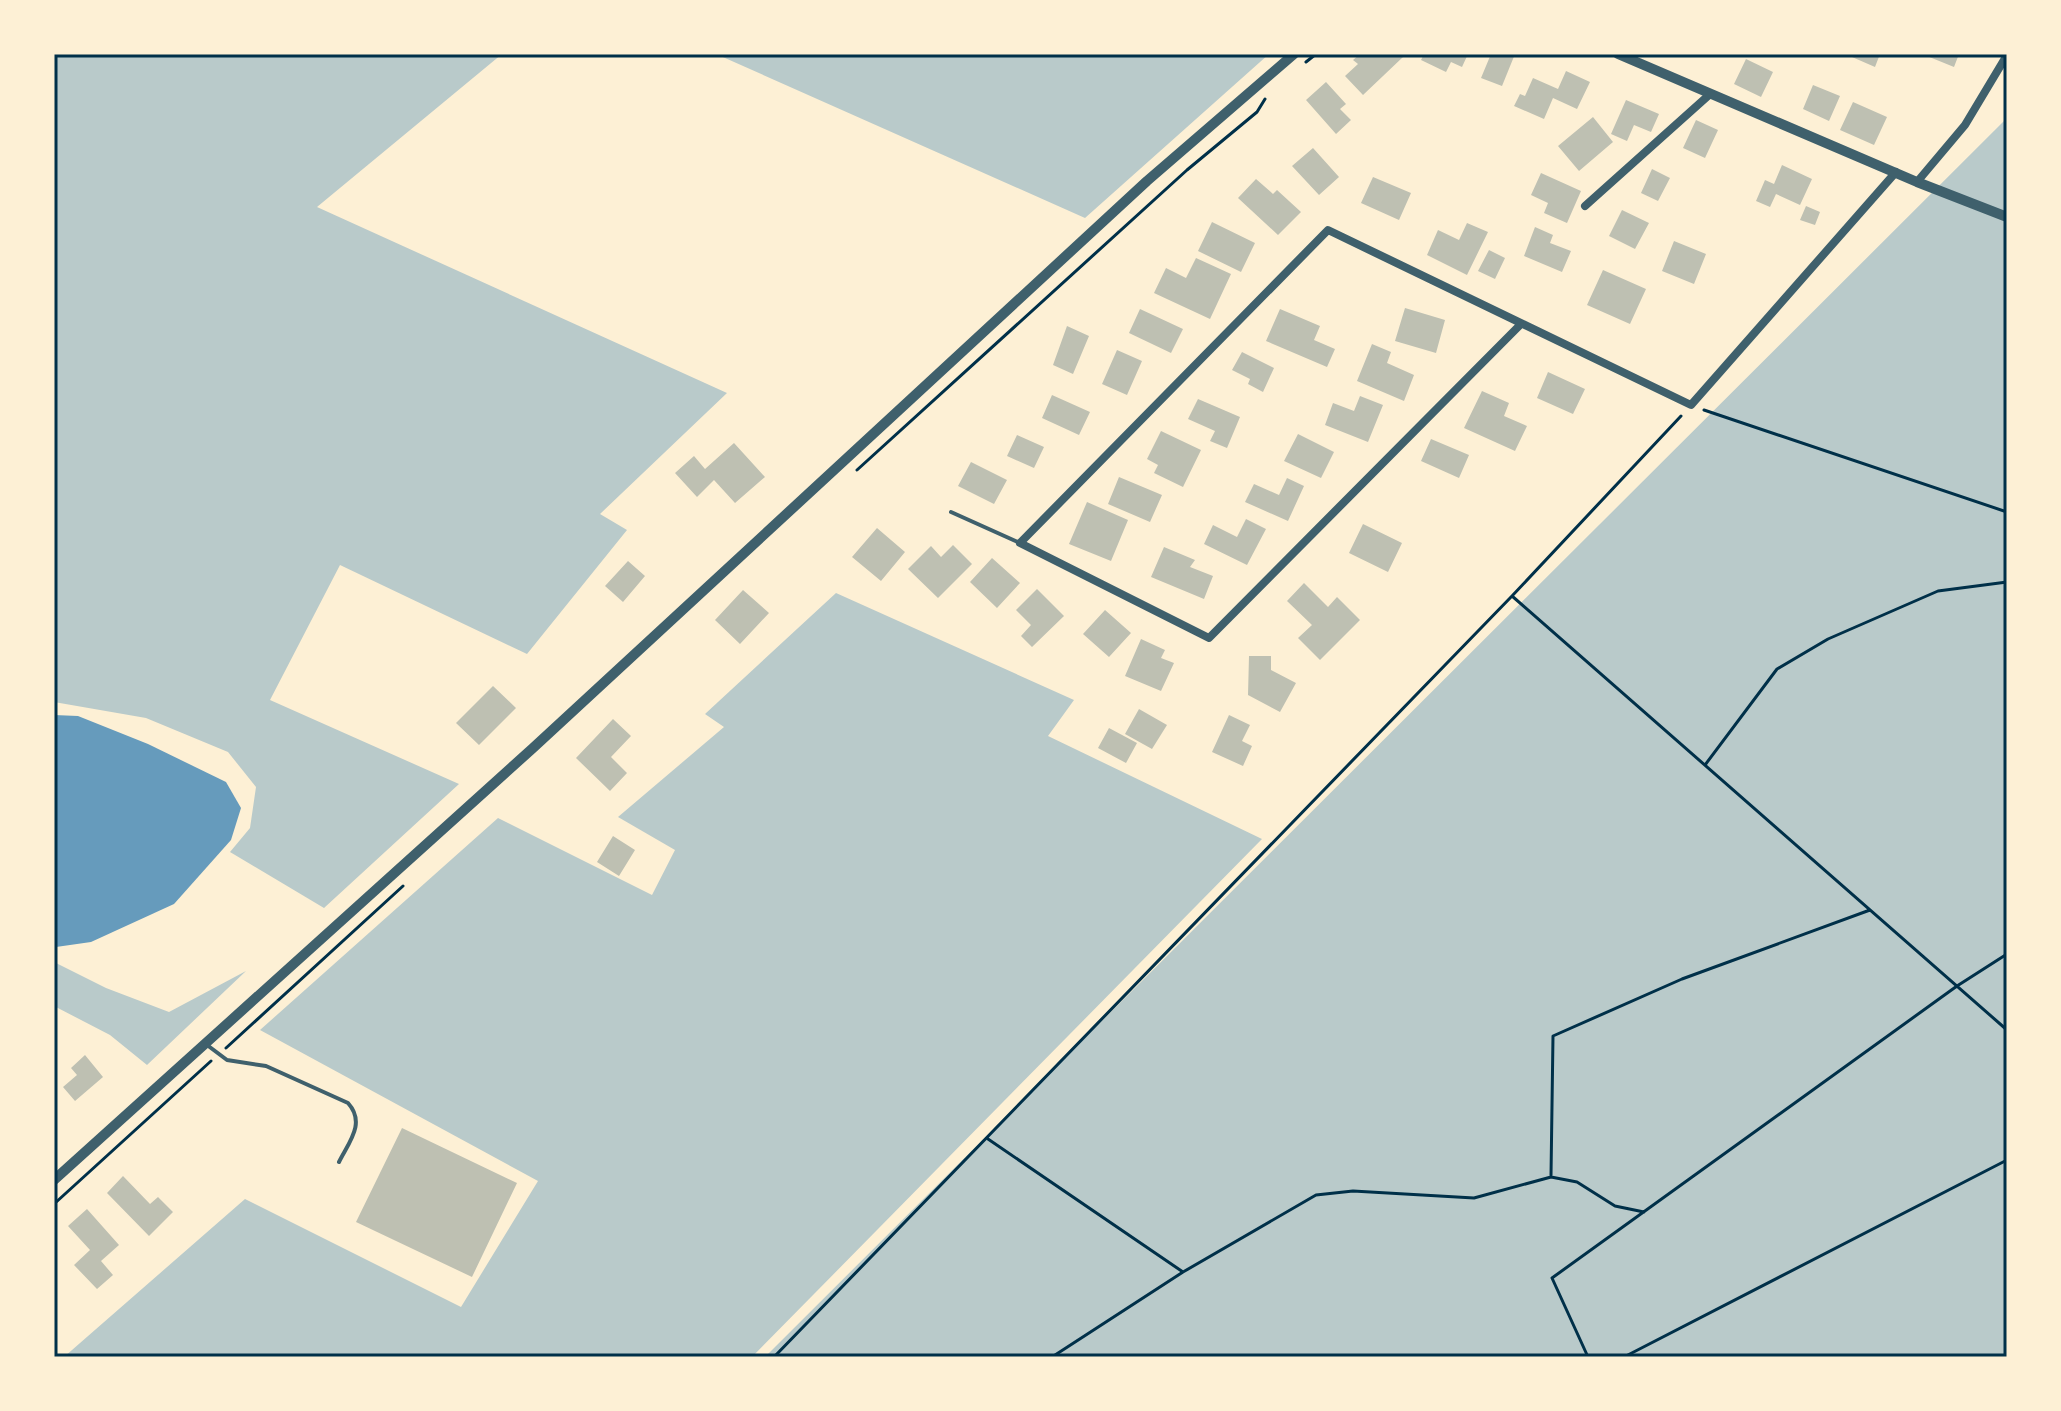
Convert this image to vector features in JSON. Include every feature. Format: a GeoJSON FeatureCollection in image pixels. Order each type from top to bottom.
{"type":"FeatureCollection","features":[{"type":"Feature","properties":{"kind":"street"},"geometry":{"type":"LineString","coordinates":[[54,1180],[533,748],[1147,181],[1294,54]]}},
{"type":"Feature","properties":{"kind":"street"},"geometry":{"type":"LineString","coordinates":[[1618,54],[1709,95],[2007,217]]}},
{"type":"Feature","properties":{"kind":"street"},"geometry":{"type":"LineString","coordinates":[[1917,182],[1965,125],[2007,55]]}},
{"type":"Feature","properties":{"kind":"street"},"geometry":{"type":"LineString","coordinates":[[1585,206],[1709,95]]}},
{"type":"Feature","properties":{"kind":"street"},"geometry":{"type":"LineString","coordinates":[[1520,325],[1209,638],[1020,543],[1328,230],[1691,405],[1896,172]]}},
{"type":"Feature","properties":{"kind":"lane"},"geometry":{"type":"LineString","coordinates":[[951,512],[1020,543]]}},
{"type":"Feature","properties":{"kind":"lane"},"geometry":{"type":"LineString","coordinates":[[205,1043],[227,1060],[266,1066],[348,1103],[354,1111],[357,1127],[339,1162]]}},
{"type":"Feature","properties":{"kind":"path"},"geometry":{"type":"LineString","coordinates":[[774,1357],[1512,596],[1691,405],[2007,512]]}},
{"type":"Feature","properties":{"kind":"path"},"geometry":{"type":"LineString","coordinates":[[1705,765],[1777,669],[1828,639],[1938,591],[2007,582]]}},
{"type":"Feature","properties":{"kind":"path"},"geometry":{"type":"LineString","coordinates":[[1512,596],[2007,1030]]}},
{"type":"Feature","properties":{"kind":"path"},"geometry":{"type":"LineString","coordinates":[[1551,1177],[1553,1036],[1682,979],[1870,910]]}},
{"type":"Feature","properties":{"kind":"path"},"geometry":{"type":"LineString","coordinates":[[1588,1357],[1552,1278],[1957,986],[2007,954]]}},
{"type":"Feature","properties":{"kind":"path"},"geometry":{"type":"LineString","coordinates":[[987,1139],[1183,1272]]}},
{"type":"Feature","properties":{"kind":"path"},"geometry":{"type":"LineString","coordinates":[[1624,1357],[2007,1160]]}},
{"type":"Feature","properties":{"kind":"path"},"geometry":{"type":"LineString","coordinates":[[1052,1357],[1183,1272],[1316,1195],[1353,1191],[1474,1198],[1551,1177],[1577,1182],[1615,1206],[1644,1212]]}},
{"type":"Feature","properties":{"kind":"shaded area"},"geometry":{"type":"Polygon","coordinates":[[[54,54],[502,54],[317,207],[727,393],[600,514],[627,530],[527,654],[340,565],[270,700],[459,784],[324,908],[230,852],[250,828],[256,787],[228,752],[146,718],[54,702],[54,54]]]}},
{"type":"Feature","properties":{"kind":"shaded area"},"geometry":{"type":"Polygon","coordinates":[[[716,54],[1269,54],[1085,218],[716,54]]]}},
{"type":"Feature","properties":{"kind":"shaded area"},"geometry":{"type":"Polygon","coordinates":[[[2007,118],[2007,1357],[765,1357],[2007,118]]]}},
{"type":"Feature","properties":{"kind":"shaded area"},"geometry":{"type":"Polygon","coordinates":[[[836,593],[1074,700],[1048,736],[1262,839],[752,1357],[64,1357],[245,1199],[461,1307],[538,1181],[260,1030],[498,818],[652,895],[675,850],[618,817],[724,727],[705,714],[836,593]]]}},
{"type":"Feature","properties":{"kind":"shaded area"},"geometry":{"type":"Polygon","coordinates":[[[54,962],[106,988],[169,1012],[246,971],[147,1065],[110,1035],[54,1006],[54,962]]]}},
{"type":"Feature","properties":{"kind":"water"},"geometry":{"type":"Polygon","coordinates":[[[54,715],[78,716],[148,744],[226,782],[241,808],[231,840],[174,904],[91,942],[56,947],[54,715]]]}},
{"type":"Feature","properties":{"kind":"building"},"geometry":{"type":"Polygon","coordinates":[[[1360,54],[1399,54],[1403,57],[1363,95],[1345,76],[1358,64],[1353,60],[1360,54]]]}},
{"type":"Feature","properties":{"kind":"building"},"geometry":{"type":"Polygon","coordinates":[[[1424,54],[1468,54],[1462,67],[1451,62],[1446,72],[1421,60],[1424,54]]]}},
{"type":"Feature","properties":{"kind":"building"},"geometry":{"type":"Polygon","coordinates":[[[1491,54],[1515,54],[1502,86],[1481,78],[1491,54]]]}},
{"type":"Feature","properties":{"kind":"building"},"geometry":{"type":"Polygon","coordinates":[[[1853,54],[1880,54],[1875,67],[1852,57],[1853,54]]]}},
{"type":"Feature","properties":{"kind":"building"},"geometry":{"type":"Polygon","coordinates":[[[1922,54],[1959,54],[1954,67],[1922,54]]]}},
{"type":"Feature","properties":{"kind":"building"},"geometry":{"type":"Polygon","coordinates":[[[1746,59],[1773,72],[1761,97],[1734,84],[1746,59]]]}},
{"type":"Feature","properties":{"kind":"building"},"geometry":{"type":"Polygon","coordinates":[[[1566,71],[1590,82],[1577,109],[1553,98],[1544,119],[1514,106],[1520,94],[1525,96],[1533,78],[1558,89],[1566,71]]]}},
{"type":"Feature","properties":{"kind":"building"},"geometry":{"type":"Polygon","coordinates":[[[1326,82],[1346,104],[1340,109],[1351,120],[1336,134],[1306,100],[1326,82]]]}},
{"type":"Feature","properties":{"kind":"building"},"geometry":{"type":"Polygon","coordinates":[[[1813,85],[1840,96],[1829,121],[1803,109],[1813,85]]]}},
{"type":"Feature","properties":{"kind":"building"},"geometry":{"type":"Polygon","coordinates":[[[1626,100],[1659,114],[1651,132],[1634,125],[1627,141],[1611,134],[1626,100]]]}},
{"type":"Feature","properties":{"kind":"building"},"geometry":{"type":"Polygon","coordinates":[[[1853,102],[1887,117],[1874,145],[1840,130],[1853,102]]]}},
{"type":"Feature","properties":{"kind":"building"},"geometry":{"type":"Polygon","coordinates":[[[1593,117],[1613,142],[1579,171],[1558,146],[1593,117]]]}},
{"type":"Feature","properties":{"kind":"building"},"geometry":{"type":"Polygon","coordinates":[[[1696,120],[1718,130],[1705,158],[1683,148],[1696,120]]]}},
{"type":"Feature","properties":{"kind":"building"},"geometry":{"type":"Polygon","coordinates":[[[1313,148],[1339,177],[1319,195],[1292,166],[1313,148]]]}},
{"type":"Feature","properties":{"kind":"building"},"geometry":{"type":"Polygon","coordinates":[[[1782,165],[1812,179],[1800,205],[1776,194],[1770,207],[1756,201],[1765,180],[1774,184],[1782,165]]]}},
{"type":"Feature","properties":{"kind":"building"},"geometry":{"type":"Polygon","coordinates":[[[1652,169],[1670,178],[1658,201],[1641,193],[1652,169]]]}},
{"type":"Feature","properties":{"kind":"building"},"geometry":{"type":"Polygon","coordinates":[[[1541,173],[1581,191],[1567,223],[1544,213],[1548,203],[1531,195],[1541,173]]]}},
{"type":"Feature","properties":{"kind":"building"},"geometry":{"type":"Polygon","coordinates":[[[1373,177],[1411,193],[1399,220],[1361,203],[1373,177]]]}},
{"type":"Feature","properties":{"kind":"building"},"geometry":{"type":"Polygon","coordinates":[[[1256,179],[1273,194],[1277,190],[1301,212],[1278,235],[1238,198],[1256,179]]]}},
{"type":"Feature","properties":{"kind":"building"},"geometry":{"type":"Polygon","coordinates":[[[1806,206],[1820,212],[1815,225],[1800,220],[1806,206]]]}},
{"type":"Feature","properties":{"kind":"building"},"geometry":{"type":"Polygon","coordinates":[[[1622,210],[1649,223],[1635,249],[1609,236],[1622,210]]]}},
{"type":"Feature","properties":{"kind":"building"},"geometry":{"type":"Polygon","coordinates":[[[1212,222],[1255,243],[1241,272],[1198,251],[1212,222]]]}},
{"type":"Feature","properties":{"kind":"building"},"geometry":{"type":"Polygon","coordinates":[[[1467,223],[1488,232],[1467,275],[1427,255],[1438,230],[1459,240],[1467,223]]]}},
{"type":"Feature","properties":{"kind":"building"},"geometry":{"type":"Polygon","coordinates":[[[1535,227],[1553,235],[1550,243],[1571,251],[1562,272],[1524,256],[1535,227]]]}},
{"type":"Feature","properties":{"kind":"building"},"geometry":{"type":"Polygon","coordinates":[[[1674,241],[1706,254],[1694,284],[1662,271],[1674,241]]]}},
{"type":"Feature","properties":{"kind":"building"},"geometry":{"type":"Polygon","coordinates":[[[1489,250],[1505,258],[1495,279],[1478,271],[1489,250]]]}},
{"type":"Feature","properties":{"kind":"building"},"geometry":{"type":"Polygon","coordinates":[[[1196,258],[1231,274],[1210,319],[1154,293],[1166,268],[1186,278],[1196,258]]]}},
{"type":"Feature","properties":{"kind":"building"},"geometry":{"type":"Polygon","coordinates":[[[1603,270],[1646,289],[1630,324],[1587,305],[1603,270]]]}},
{"type":"Feature","properties":{"kind":"building"},"geometry":{"type":"Polygon","coordinates":[[[1405,308],[1445,320],[1436,353],[1395,341],[1405,308]]]}},
{"type":"Feature","properties":{"kind":"building"},"geometry":{"type":"Polygon","coordinates":[[[1140,309],[1183,329],[1171,353],[1129,333],[1140,309]]]}},
{"type":"Feature","properties":{"kind":"building"},"geometry":{"type":"Polygon","coordinates":[[[1280,309],[1320,326],[1314,340],[1335,349],[1327,367],[1266,341],[1280,309]]]}},
{"type":"Feature","properties":{"kind":"building"},"geometry":{"type":"Polygon","coordinates":[[[1067,326],[1089,336],[1073,374],[1053,365],[1067,326]]]}},
{"type":"Feature","properties":{"kind":"building"},"geometry":{"type":"Polygon","coordinates":[[[1372,344],[1391,352],[1387,363],[1414,375],[1404,401],[1357,381],[1372,344]]]}},
{"type":"Feature","properties":{"kind":"building"},"geometry":{"type":"Polygon","coordinates":[[[1117,350],[1142,361],[1127,395],[1102,384],[1117,350]]]}},
{"type":"Feature","properties":{"kind":"building"},"geometry":{"type":"Polygon","coordinates":[[[1242,352],[1274,368],[1263,392],[1248,384],[1250,379],[1232,370],[1242,352]]]}},
{"type":"Feature","properties":{"kind":"building"},"geometry":{"type":"Polygon","coordinates":[[[1548,372],[1585,389],[1573,414],[1537,398],[1548,372]]]}},
{"type":"Feature","properties":{"kind":"building"},"geometry":{"type":"Polygon","coordinates":[[[1482,391],[1509,403],[1504,416],[1527,426],[1515,451],[1464,428],[1482,391]]]}},
{"type":"Feature","properties":{"kind":"building"},"geometry":{"type":"Polygon","coordinates":[[[1052,395],[1090,412],[1079,435],[1042,418],[1052,395]]]}},
{"type":"Feature","properties":{"kind":"building"},"geometry":{"type":"Polygon","coordinates":[[[1360,396],[1383,405],[1368,442],[1325,425],[1333,403],[1354,411],[1360,396]]]}},
{"type":"Feature","properties":{"kind":"building"},"geometry":{"type":"Polygon","coordinates":[[[1198,399],[1240,417],[1227,448],[1210,441],[1215,431],[1188,419],[1198,399]]]}},
{"type":"Feature","properties":{"kind":"building"},"geometry":{"type":"Polygon","coordinates":[[[1161,431],[1201,450],[1183,487],[1154,473],[1158,465],[1147,459],[1161,431]]]}},
{"type":"Feature","properties":{"kind":"building"},"geometry":{"type":"Polygon","coordinates":[[[1298,434],[1334,452],[1321,478],[1284,461],[1298,434]]]}},
{"type":"Feature","properties":{"kind":"building"},"geometry":{"type":"Polygon","coordinates":[[[1017,435],[1044,447],[1034,468],[1007,456],[1017,435]]]}},
{"type":"Feature","properties":{"kind":"building"},"geometry":{"type":"Polygon","coordinates":[[[1431,439],[1469,455],[1459,478],[1421,461],[1431,439]]]}},
{"type":"Feature","properties":{"kind":"building"},"geometry":{"type":"Polygon","coordinates":[[[734,443],[765,477],[735,503],[714,480],[697,497],[675,473],[694,456],[705,469],[734,443]]]}},
{"type":"Feature","properties":{"kind":"building"},"geometry":{"type":"Polygon","coordinates":[[[971,462],[1007,480],[994,504],[958,486],[971,462]]]}},
{"type":"Feature","properties":{"kind":"building"},"geometry":{"type":"Polygon","coordinates":[[[1119,477],[1162,495],[1150,522],[1108,504],[1119,477]]]}},
{"type":"Feature","properties":{"kind":"building"},"geometry":{"type":"Polygon","coordinates":[[[1287,478],[1304,486],[1288,521],[1245,502],[1254,484],[1279,495],[1287,478]]]}},
{"type":"Feature","properties":{"kind":"building"},"geometry":{"type":"Polygon","coordinates":[[[1087,502],[1128,520],[1111,561],[1069,544],[1087,502]]]}},
{"type":"Feature","properties":{"kind":"building"},"geometry":{"type":"Polygon","coordinates":[[[1246,519],[1266,529],[1247,565],[1204,544],[1213,525],[1237,537],[1246,519]]]}},
{"type":"Feature","properties":{"kind":"building"},"geometry":{"type":"Polygon","coordinates":[[[1363,524],[1402,543],[1388,572],[1349,553],[1363,524]]]}},
{"type":"Feature","properties":{"kind":"building"},"geometry":{"type":"Polygon","coordinates":[[[877,528],[905,552],[881,581],[852,557],[877,528]]]}},
{"type":"Feature","properties":{"kind":"building"},"geometry":{"type":"Polygon","coordinates":[[[953,545],[972,564],[938,598],[908,569],[931,546],[941,557],[953,545]]]}},
{"type":"Feature","properties":{"kind":"building"},"geometry":{"type":"Polygon","coordinates":[[[1164,547],[1195,560],[1190,567],[1213,576],[1204,599],[1151,577],[1164,547]]]}},
{"type":"Feature","properties":{"kind":"building"},"geometry":{"type":"Polygon","coordinates":[[[992,558],[1020,583],[997,608],[970,582],[992,558]]]}},
{"type":"Feature","properties":{"kind":"building"},"geometry":{"type":"Polygon","coordinates":[[[628,561],[645,576],[623,602],[605,586],[628,561]]]}},
{"type":"Feature","properties":{"kind":"building"},"geometry":{"type":"Polygon","coordinates":[[[1304,583],[1328,607],[1337,597],[1360,620],[1320,660],[1298,638],[1312,625],[1287,601],[1304,583]]]}},
{"type":"Feature","properties":{"kind":"building"},"geometry":{"type":"Polygon","coordinates":[[[1037,589],[1064,616],[1032,647],[1021,636],[1031,625],[1016,610],[1037,589]]]}},
{"type":"Feature","properties":{"kind":"building"},"geometry":{"type":"Polygon","coordinates":[[[743,590],[769,613],[740,644],[715,620],[743,590]]]}},
{"type":"Feature","properties":{"kind":"building"},"geometry":{"type":"Polygon","coordinates":[[[1105,610],[1131,633],[1109,657],[1083,634],[1105,610]]]}},
{"type":"Feature","properties":{"kind":"building"},"geometry":{"type":"Polygon","coordinates":[[[1141,639],[1165,650],[1161,658],[1174,663],[1161,691],[1125,676],[1141,639]]]}},
{"type":"Feature","properties":{"kind":"building"},"geometry":{"type":"Polygon","coordinates":[[[1249,656],[1271,656],[1271,670],[1296,683],[1280,712],[1248,695],[1249,656]]]}},
{"type":"Feature","properties":{"kind":"building"},"geometry":{"type":"Polygon","coordinates":[[[493,686],[516,708],[479,745],[456,723],[493,686]]]}},
{"type":"Feature","properties":{"kind":"building"},"geometry":{"type":"Polygon","coordinates":[[[1139,709],[1167,725],[1152,749],[1125,734],[1139,709]]]}},
{"type":"Feature","properties":{"kind":"building"},"geometry":{"type":"Polygon","coordinates":[[[1229,715],[1250,725],[1242,741],[1252,746],[1243,766],[1212,752],[1229,715]]]}},
{"type":"Feature","properties":{"kind":"building"},"geometry":{"type":"Polygon","coordinates":[[[613,719],[631,736],[611,757],[627,773],[610,791],[576,758],[613,719]]]}},
{"type":"Feature","properties":{"kind":"building"},"geometry":{"type":"Polygon","coordinates":[[[1109,728],[1137,743],[1126,763],[1098,748],[1109,728]]]}},
{"type":"Feature","properties":{"kind":"building"},"geometry":{"type":"Polygon","coordinates":[[[613,836],[635,850],[619,876],[597,862],[613,836]]]}},
{"type":"Feature","properties":{"kind":"building"},"geometry":{"type":"Polygon","coordinates":[[[85,1055],[103,1077],[75,1101],[63,1087],[77,1075],[71,1068],[85,1055]]]}},
{"type":"Feature","properties":{"kind":"building"},"geometry":{"type":"Polygon","coordinates":[[[402,1128],[517,1183],[472,1277],[356,1222],[402,1128]]]}},
{"type":"Feature","properties":{"kind":"building"},"geometry":{"type":"Polygon","coordinates":[[[123,1176],[150,1204],[158,1197],[173,1212],[149,1236],[107,1193],[123,1176]]]}},
{"type":"Feature","properties":{"kind":"building"},"geometry":{"type":"Polygon","coordinates":[[[87,1209],[119,1245],[101,1261],[113,1275],[97,1289],[74,1265],[90,1250],[68,1226],[87,1209]]]}}]}
